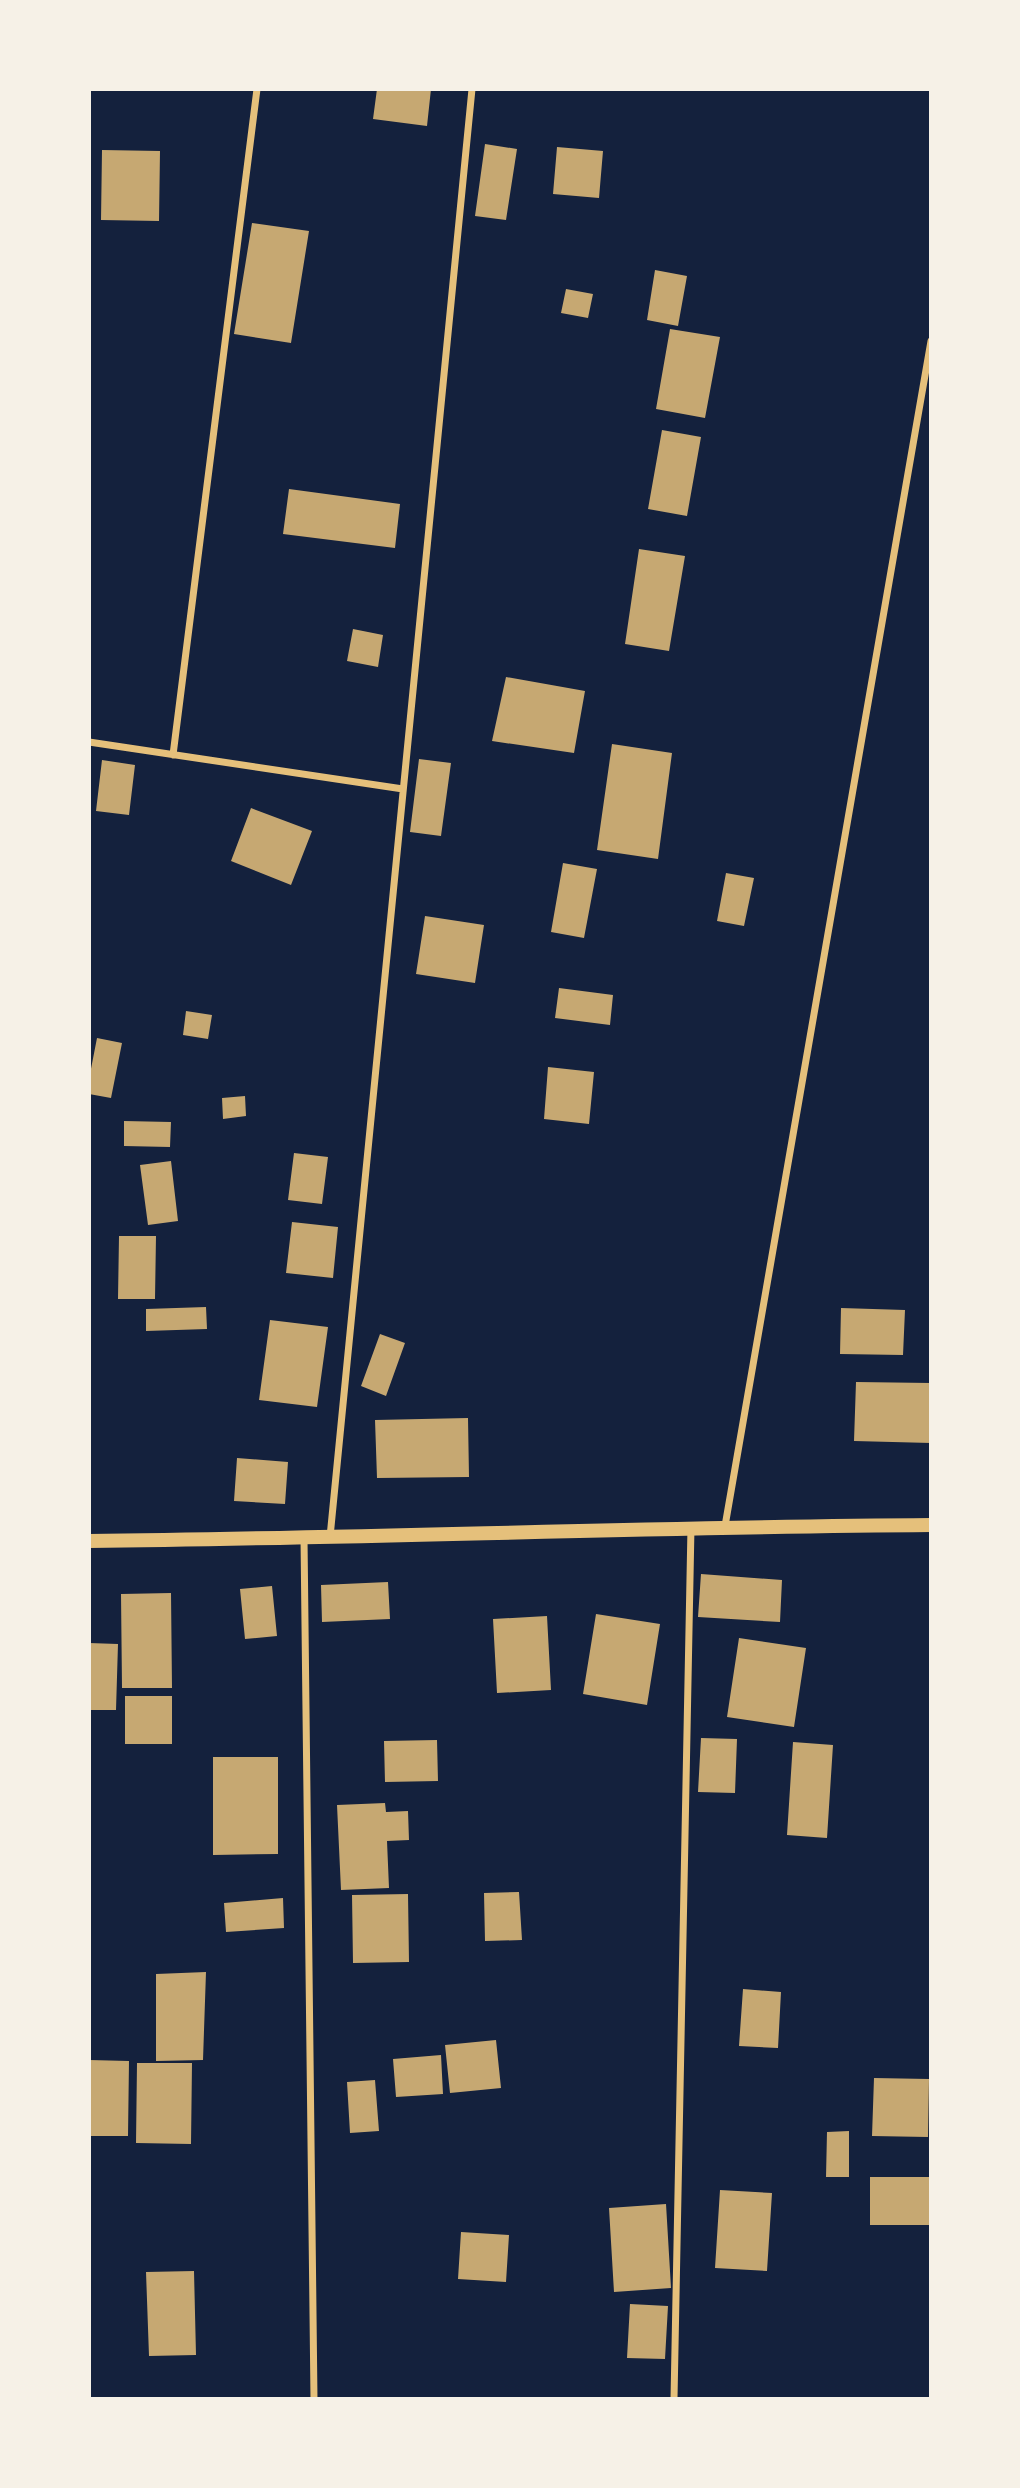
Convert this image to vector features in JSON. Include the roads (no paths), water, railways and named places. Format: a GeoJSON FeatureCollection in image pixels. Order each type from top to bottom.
{"type":"FeatureCollection","features":[{"type":"Feature","properties":{"kind":"main road"},"geometry":{"type":"LineString","coordinates":[[89,1541],[931,1524]]}},
{"type":"Feature","properties":{"kind":"street"},"geometry":{"type":"LineString","coordinates":[[173,755],[257,89]]}},
{"type":"Feature","properties":{"kind":"street"},"geometry":{"type":"LineString","coordinates":[[330,1537],[472,89]]}},
{"type":"Feature","properties":{"kind":"street"},"geometry":{"type":"LineString","coordinates":[[726,1527],[931,341]]}},
{"type":"Feature","properties":{"kind":"street"},"geometry":{"type":"LineString","coordinates":[[89,742],[403,789]]}},
{"type":"Feature","properties":{"kind":"street"},"geometry":{"type":"LineString","coordinates":[[674,2399],[691,1527]]}},
{"type":"Feature","properties":{"kind":"street"},"geometry":{"type":"LineString","coordinates":[[304,1538],[314,2399]]}}]}
